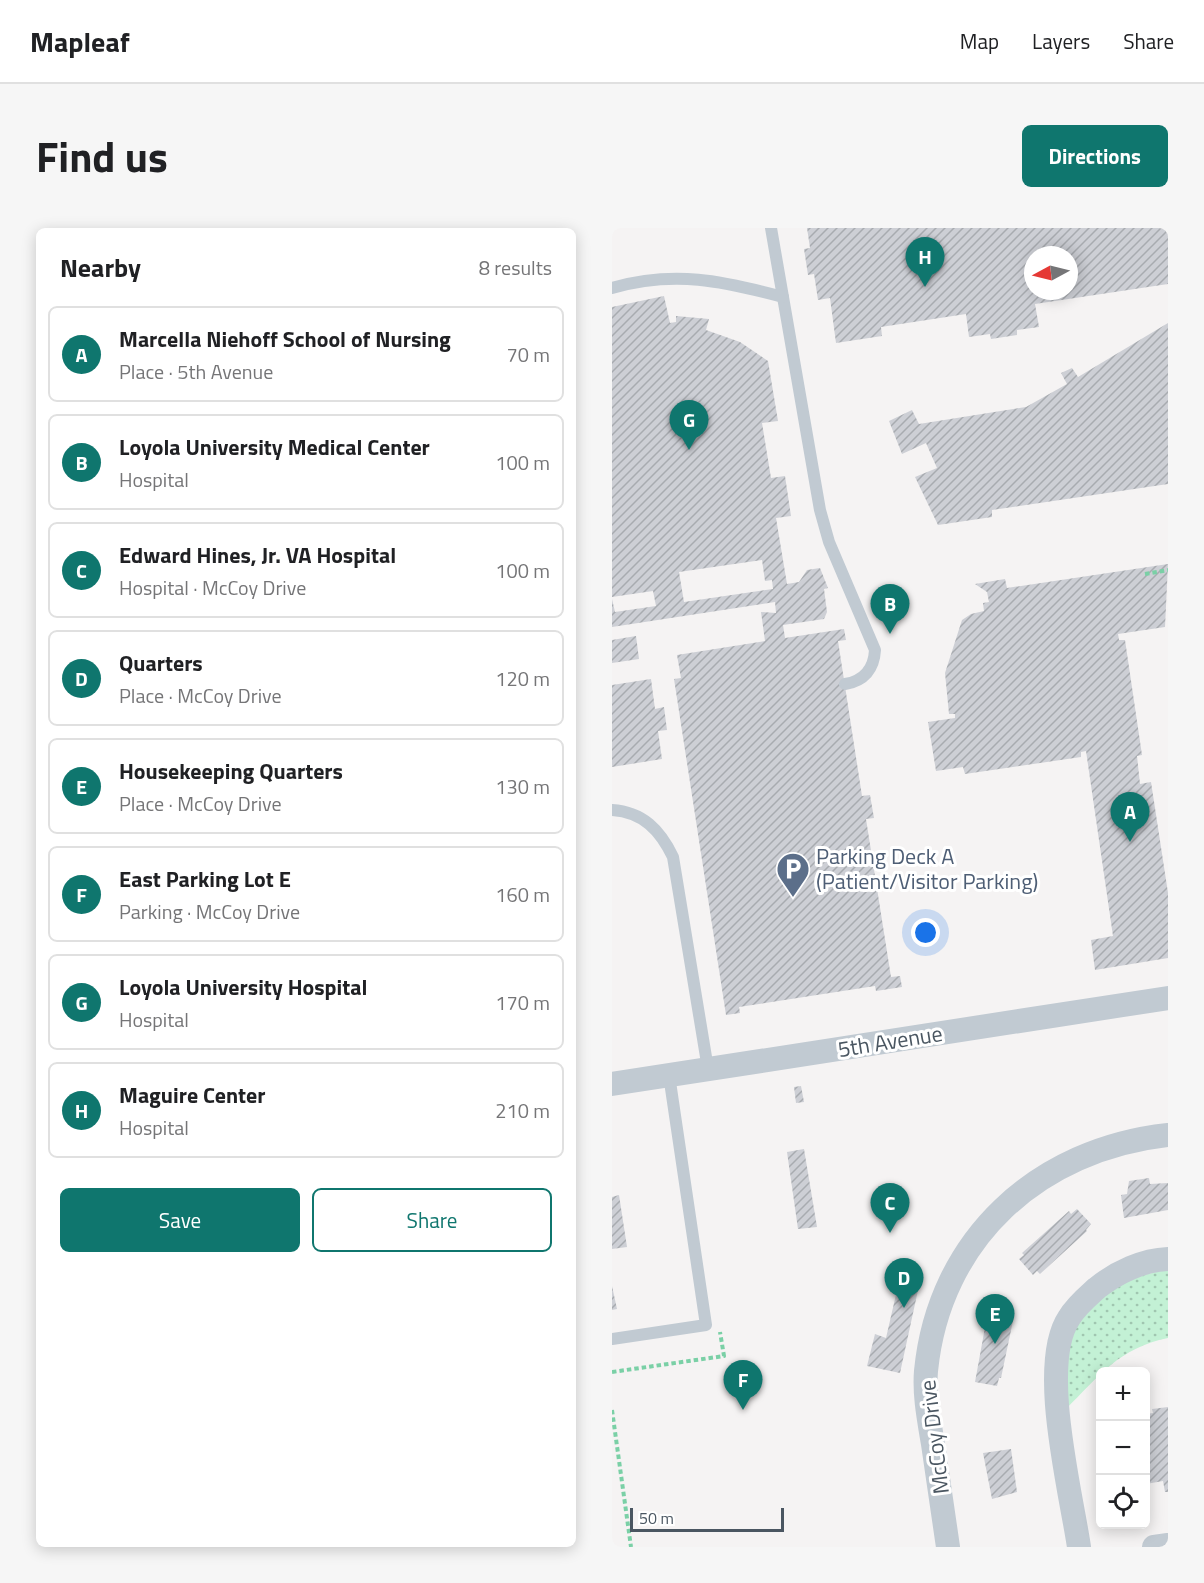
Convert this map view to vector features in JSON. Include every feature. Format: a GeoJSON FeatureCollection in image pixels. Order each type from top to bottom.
{"type":"FeatureCollection","features":[{"type":"Feature","properties":{"kind":"street","name":"5th Avenue"},"geometry":{"type":"LineString","coordinates":[[612,1084],[1168,998]]}},
{"type":"Feature","properties":{"kind":"street","name":"McCoy Drive"},"geometry":{"type":"LineString","coordinates":[[948,1547],[927,1406],[926,1372],[940,1310],[969,1249],[1021,1191],[1051,1171],[1084,1155],[1117,1143],[1168,1135]]}},
{"type":"Feature","properties":{"kind":"street"},"geometry":{"type":"LineString","coordinates":[[1079,1547],[1055,1394],[1058,1344],[1068,1319],[1104,1283],[1131,1267],[1168,1259]]}},
{"type":"Feature","properties":{"kind":"street"},"geometry":{"type":"LineString","coordinates":[[1154,1547],[1168,1545]]}},
{"type":"Feature","properties":{"kind":"lane"},"geometry":{"type":"LineString","coordinates":[[771,228],[824,526],[875,650],[872,667],[867,674],[845,684]]}},
{"type":"Feature","properties":{"kind":"lane"},"geometry":{"type":"LineString","coordinates":[[612,288],[643,280],[691,278],[783,297]]}},
{"type":"Feature","properties":{"kind":"lane"},"geometry":{"type":"LineString","coordinates":[[612,810],[627,811],[656,828],[673,857],[708,1069]]}},
{"type":"Feature","properties":{"kind":"lane"},"geometry":{"type":"LineString","coordinates":[[612,1339],[706,1325],[669,1075]]}},
{"type":"Feature","properties":{"kind":"path"},"geometry":{"type":"LineString","coordinates":[[1145,574],[1168,570]]}},
{"type":"Feature","properties":{"kind":"path"},"geometry":{"type":"LineString","coordinates":[[612,1410],[631,1547]]}},
{"type":"Feature","properties":{"kind":"green space"},"geometry":{"type":"Polygon","coordinates":[[[1168,1269],[1168,1338],[1136,1349],[1109,1367],[1096,1367],[1096,1379],[1066,1409],[1065,1356],[1077,1325],[1096,1299],[1128,1279],[1168,1269]]]}},
{"type":"Feature","properties":{"kind":"building"},"geometry":{"type":"Polygon","coordinates":[[[807,228],[1168,228],[1168,284],[1078,298],[1078,246],[1024,246],[1024,300],[1062,300],[1035,304],[1039,327],[1017,330],[1017,335],[991,339],[990,334],[969,337],[966,314],[881,327],[882,336],[836,343],[830,298],[818,300],[814,274],[808,275],[804,249],[810,248],[807,228]]]}},
{"type":"Feature","properties":{"kind":"building"},"geometry":{"type":"Polygon","coordinates":[[[664,296],[670,323],[676,322],[676,316],[709,319],[706,330],[740,342],[768,361],[778,421],[762,423],[771,478],[785,476],[791,516],[776,518],[787,584],[799,582],[807,570],[820,568],[828,588],[824,589],[827,612],[824,619],[783,625],[785,638],[844,629],[846,640],[838,641],[862,796],[870,795],[874,818],[866,819],[891,977],[900,976],[902,987],[876,991],[875,986],[739,1007],[740,1013],[726,1015],[674,679],[681,678],[677,655],[765,641],[761,612],[776,613],[775,602],[612,627],[612,599],[615,612],[656,606],[653,591],[612,597],[612,307],[664,296]],[[762,560],[679,572],[684,602],[773,589],[772,580],[765,581],[762,560]]]}},
{"type":"Feature","properties":{"kind":"building"},"geometry":{"type":"Polygon","coordinates":[[[1168,323],[1168,484],[992,510],[992,517],[938,525],[915,477],[937,468],[926,443],[902,454],[889,421],[912,410],[919,424],[1026,407],[1067,384],[1061,373],[1072,368],[1078,377],[1168,323]]]}},
{"type":"Feature","properties":{"kind":"building"},"geometry":{"type":"Polygon","coordinates":[[[1168,564],[1165,627],[1118,634],[1119,640],[1125,640],[1142,755],[1137,756],[1140,784],[1151,782],[1168,893],[1168,958],[1095,970],[1091,940],[1113,936],[1086,751],[1081,752],[1081,757],[965,774],[963,767],[936,771],[928,722],[955,718],[955,714],[949,714],[945,673],[962,620],[971,614],[984,611],[983,603],[989,602],[987,592],[975,584],[1005,579],[1007,588],[1168,564]]]}},
{"type":"Feature","properties":{"kind":"building"},"geometry":{"type":"Polygon","coordinates":[[[636,636],[639,659],[612,663],[612,640],[636,636]]]}},
{"type":"Feature","properties":{"kind":"building"},"geometry":{"type":"Polygon","coordinates":[[[651,679],[655,709],[664,707],[667,730],[658,731],[662,759],[612,767],[612,685],[651,679]]]}},
{"type":"Feature","properties":{"kind":"building"},"geometry":{"type":"Polygon","coordinates":[[[801,1086],[804,1102],[796,1103],[794,1087],[801,1086]]]}},
{"type":"Feature","properties":{"kind":"building"},"geometry":{"type":"Polygon","coordinates":[[[804,1149],[817,1227],[798,1229],[787,1152],[804,1149]]]}},
{"type":"Feature","properties":{"kind":"building"},"geometry":{"type":"Polygon","coordinates":[[[1149,1178],[1150,1184],[1168,1183],[1168,1210],[1124,1218],[1121,1195],[1127,1194],[1129,1181],[1149,1178]]]}},
{"type":"Feature","properties":{"kind":"building"},"geometry":{"type":"Polygon","coordinates":[[[619,1195],[627,1247],[612,1249],[612,1197],[619,1195]]]}},
{"type":"Feature","properties":{"kind":"building"},"geometry":{"type":"Polygon","coordinates":[[[1077,1209],[1091,1224],[1087,1231],[1040,1274],[1037,1271],[1033,1275],[1019,1259],[1024,1255],[1022,1253],[1069,1211],[1071,1214],[1077,1209]]]}},
{"type":"Feature","properties":{"kind":"building"},"geometry":{"type":"Polygon","coordinates":[[[900,1277],[920,1281],[900,1373],[867,1366],[875,1334],[886,1338],[900,1277]]]}},
{"type":"Feature","properties":{"kind":"building"},"geometry":{"type":"Polygon","coordinates":[[[612,1286],[617,1309],[612,1310],[612,1286]]]}},
{"type":"Feature","properties":{"kind":"building"},"geometry":{"type":"Polygon","coordinates":[[[992,1305],[1014,1309],[1001,1378],[997,1386],[975,1382],[988,1311],[990,1312],[992,1305]]]}},
{"type":"Feature","properties":{"kind":"building"},"geometry":{"type":"Polygon","coordinates":[[[1168,1407],[1168,1492],[1165,1492],[1163,1481],[1150,1483],[1150,1413],[1153,1413],[1152,1409],[1168,1407]]]}},
{"type":"Feature","properties":{"kind":"building"},"geometry":{"type":"Polygon","coordinates":[[[1011,1449],[1017,1492],[992,1499],[983,1453],[1011,1449]]]}},
{"type":"Feature","properties":{"kind":"place","name":"Maguire Center"},"geometry":{"type":"Point","coordinates":[925,287]}},
{"type":"Feature","properties":{"kind":"place","name":"Loyola University Hospital"},"geometry":{"type":"Point","coordinates":[689,450]}},
{"type":"Feature","properties":{"kind":"place","name":"Loyola University Medical Center"},"geometry":{"type":"Point","coordinates":[890,634]}},
{"type":"Feature","properties":{"kind":"place","name":"Marcella Niehoff School of Nursing"},"geometry":{"type":"Point","coordinates":[1130,842]}},
{"type":"Feature","properties":{"kind":"place","name":"Parking Deck A (Patient/Visitor Parking)"},"geometry":{"type":"Point","coordinates":[793,898]}},
{"type":"Feature","properties":{"kind":"place","name":"Edward Hines, Jr. VA Hospital"},"geometry":{"type":"Point","coordinates":[890,1233]}},
{"type":"Feature","properties":{"kind":"place","name":"Quarters"},"geometry":{"type":"Point","coordinates":[904,1308]}},
{"type":"Feature","properties":{"kind":"place","name":"Housekeeping Quarters"},"geometry":{"type":"Point","coordinates":[995,1344]}},
{"type":"Feature","properties":{"kind":"place","name":"East Parking Lot E"},"geometry":{"type":"Point","coordinates":[743,1410]}}]}
